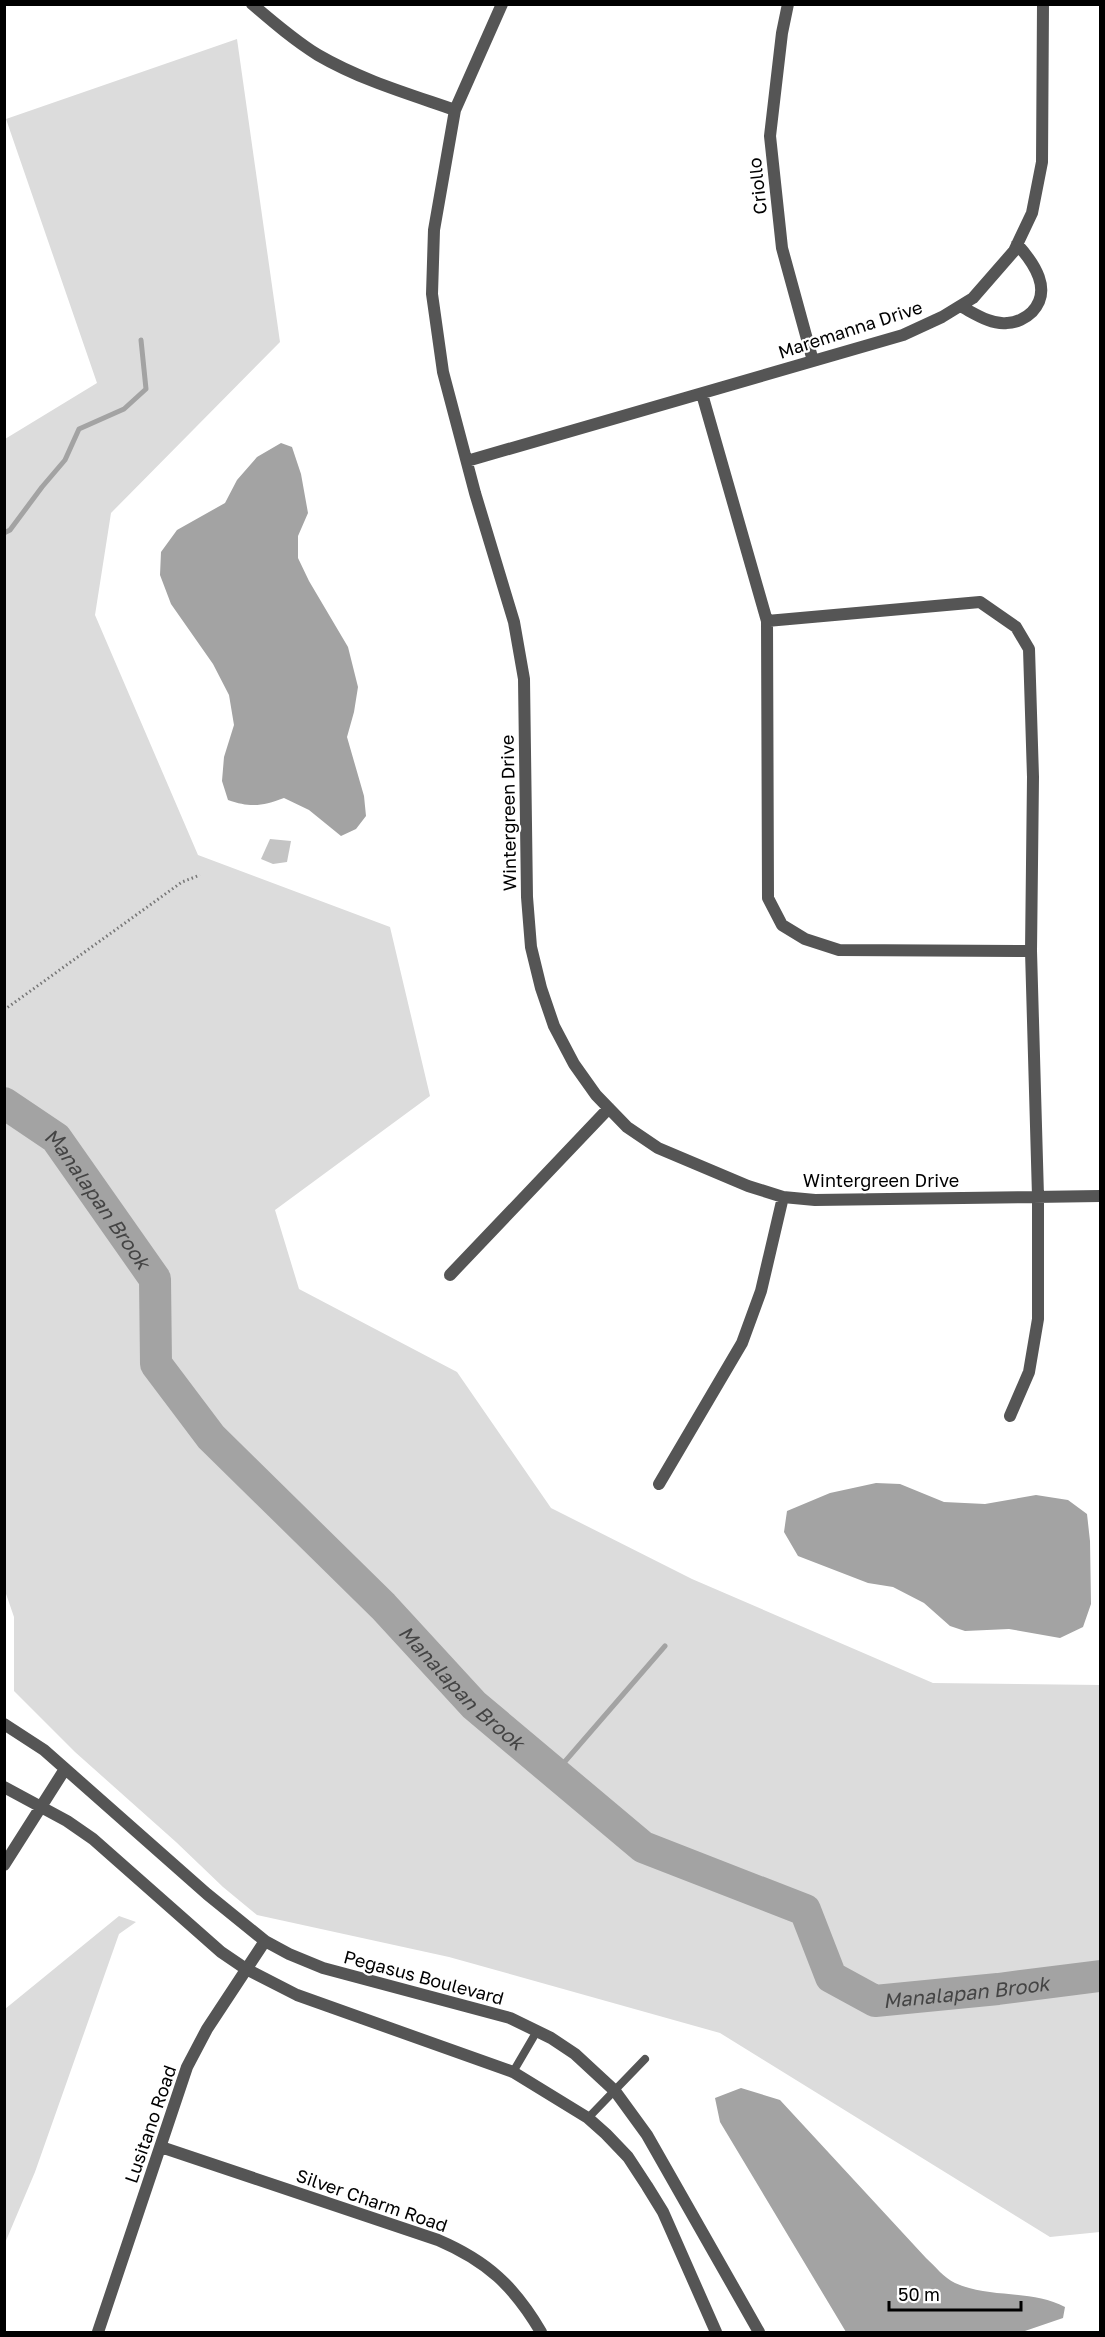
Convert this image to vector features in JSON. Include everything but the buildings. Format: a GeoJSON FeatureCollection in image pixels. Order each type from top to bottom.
{"type":"FeatureCollection","features":[{"type":"Feature","properties":{"kind":"street"},"geometry":{"type":"LineString","coordinates":[[252,4],[278,27],[317,54],[348,71],[455,110]]}},
{"type":"Feature","properties":{"kind":"street","name":"Wintergreen Drive"},"geometry":{"type":"LineString","coordinates":[[502,4],[455,110],[434,230],[432,294],[443,372],[514,622],[524,679],[527,897],[531,947],[540,988],[554,1026],[574,1064],[596,1095],[627,1127],[658,1148],[748,1186],[783,1197],[815,1200],[1101,1196]]}},
{"type":"Feature","properties":{"kind":"street","name":"Criollo"},"geometry":{"type":"LineString","coordinates":[[788,4],[782,33],[770,136],[782,248],[813,361]]}},
{"type":"Feature","properties":{"kind":"street","name":"Maremanna Drive"},"geometry":{"type":"LineString","coordinates":[[467,461],[903,335],[942,317],[973,298],[1014,251],[1032,213],[1042,162],[1042,4]]}},
{"type":"Feature","properties":{"kind":"street"},"geometry":{"type":"LineString","coordinates":[[960,306],[991,321],[1006,324],[1027,318],[1040,304],[1042,289],[1038,274],[1029,257],[1017,244]]}},
{"type":"Feature","properties":{"kind":"street"},"geometry":{"type":"LineString","coordinates":[[702,394],[767,621],[768,898],[782,926],[805,939],[839,950],[1031,951]]}},
{"type":"Feature","properties":{"kind":"street"},"geometry":{"type":"LineString","coordinates":[[767,621],[980,602],[1016,627],[1029,649],[1033,777],[1031,951],[1038,1196],[1038,1319],[1029,1372],[1010,1416]]}},
{"type":"Feature","properties":{"kind":"street"},"geometry":{"type":"LineString","coordinates":[[450,1275],[609,1108]]}},
{"type":"Feature","properties":{"kind":"street"},"geometry":{"type":"LineString","coordinates":[[659,1484],[742,1343],[761,1291],[783,1197]]}},
{"type":"Feature","properties":{"kind":"street","name":"Pegasus Boulevard"},"geometry":{"type":"LineString","coordinates":[[4,1724],[23,1735],[65,1769],[207,1894],[265,1941],[323,1968],[510,2018],[575,2054],[615,2091],[647,2135],[759,2332]]}},
{"type":"Feature","properties":{"kind":"street"},"geometry":{"type":"LineString","coordinates":[[4,1865],[65,1769]]}},
{"type":"Feature","properties":{"kind":"street"},"geometry":{"type":"LineString","coordinates":[[4,1787],[42,1806],[93,1839],[221,1953],[246,1969],[297,1995],[513,2072],[588,2118],[628,2157],[663,2212],[716,2332]]}},
{"type":"Feature","properties":{"kind":"street","name":"Lusitano Road"},"geometry":{"type":"LineString","coordinates":[[98,2332],[187,2067],[207,2029],[265,1941]]}},
{"type":"Feature","properties":{"kind":"street","name":"Silver Charm Road"},"geometry":{"type":"LineString","coordinates":[[161,2147],[438,2240],[461,2250],[487,2266],[507,2284],[527,2308],[541,2332]]}},
{"type":"Feature","properties":{"kind":"lane"},"geometry":{"type":"LineString","coordinates":[[513,2072],[537,2031]]}},
{"type":"Feature","properties":{"kind":"lane"},"geometry":{"type":"LineString","coordinates":[[588,2118],[645,2059]]}},
{"type":"Feature","properties":{"kind":"path"},"geometry":{"type":"LineString","coordinates":[[4,1010],[182,882],[200,875]]}},
{"type":"Feature","properties":{"kind":"shaded area"},"geometry":{"type":"Polygon","coordinates":[[[237,39],[280,342],[111,513],[95,615],[198,855],[390,927],[430,1096],[275,1210],[299,1289],[457,1372],[551,1508],[692,1579],[933,1683],[1100,1685],[1100,2232],[1050,2237],[720,2033],[449,1957],[257,1915],[223,1887],[75,1752],[14,1691],[14,1617],[4,1588],[5,439],[97,383],[6,119],[237,39]]]}},
{"type":"Feature","properties":{"kind":"shaded area"},"geometry":{"type":"Polygon","coordinates":[[[281,443],[292,447],[301,474],[308,513],[298,536],[298,558],[348,647],[358,687],[347,737],[364,796],[366,816],[356,829],[341,836],[309,810],[284,798],[256,805],[228,800],[222,781],[224,757],[234,725],[229,695],[213,664],[171,604],[160,575],[161,552],[177,530],[225,503],[237,480],[257,457],[281,443]]]}},
{"type":"Feature","properties":{"kind":"shaded area"},"geometry":{"type":"Polygon","coordinates":[[[876,1483],[900,1484],[944,1502],[985,1504],[1036,1495],[1068,1500],[1087,1514],[1091,1604],[1083,1627],[1060,1638],[1009,1629],[965,1631],[950,1626],[924,1603],[893,1587],[868,1583],[798,1556],[784,1532],[787,1511],[830,1493],[876,1483]]]}},
{"type":"Feature","properties":{"kind":"shaded area"},"geometry":{"type":"Polygon","coordinates":[[[119,1916],[136,1922],[119,1934],[35,2172],[5,2243],[5,2009],[119,1916]]]}},
{"type":"Feature","properties":{"kind":"shaded area"},"geometry":{"type":"Polygon","coordinates":[[[741,2088],[780,2100],[947,2278],[968,2288],[1052,2301],[1065,2307],[1063,2318],[1022,2332],[846,2332],[720,2122],[715,2098],[741,2088]]]}},
{"type":"Feature","properties":{"kind":"waterway"},"geometry":{"type":"LineString","coordinates":[[4,533],[10,530],[65,460],[79,429],[124,409],[146,389],[141,340]]}},
{"type":"Feature","properties":{"kind":"waterway","name":"Manalapan Brook"},"geometry":{"type":"LineString","coordinates":[[4,1103],[56,1138],[155,1279],[156,1364],[211,1437],[383,1606],[474,1705],[643,1847],[805,1910],[831,1977],[875,2001],[1100,1976]]}},
{"type":"Feature","properties":{"kind":"waterway"},"geometry":{"type":"LineString","coordinates":[[555,1773],[665,1646]]}}]}
